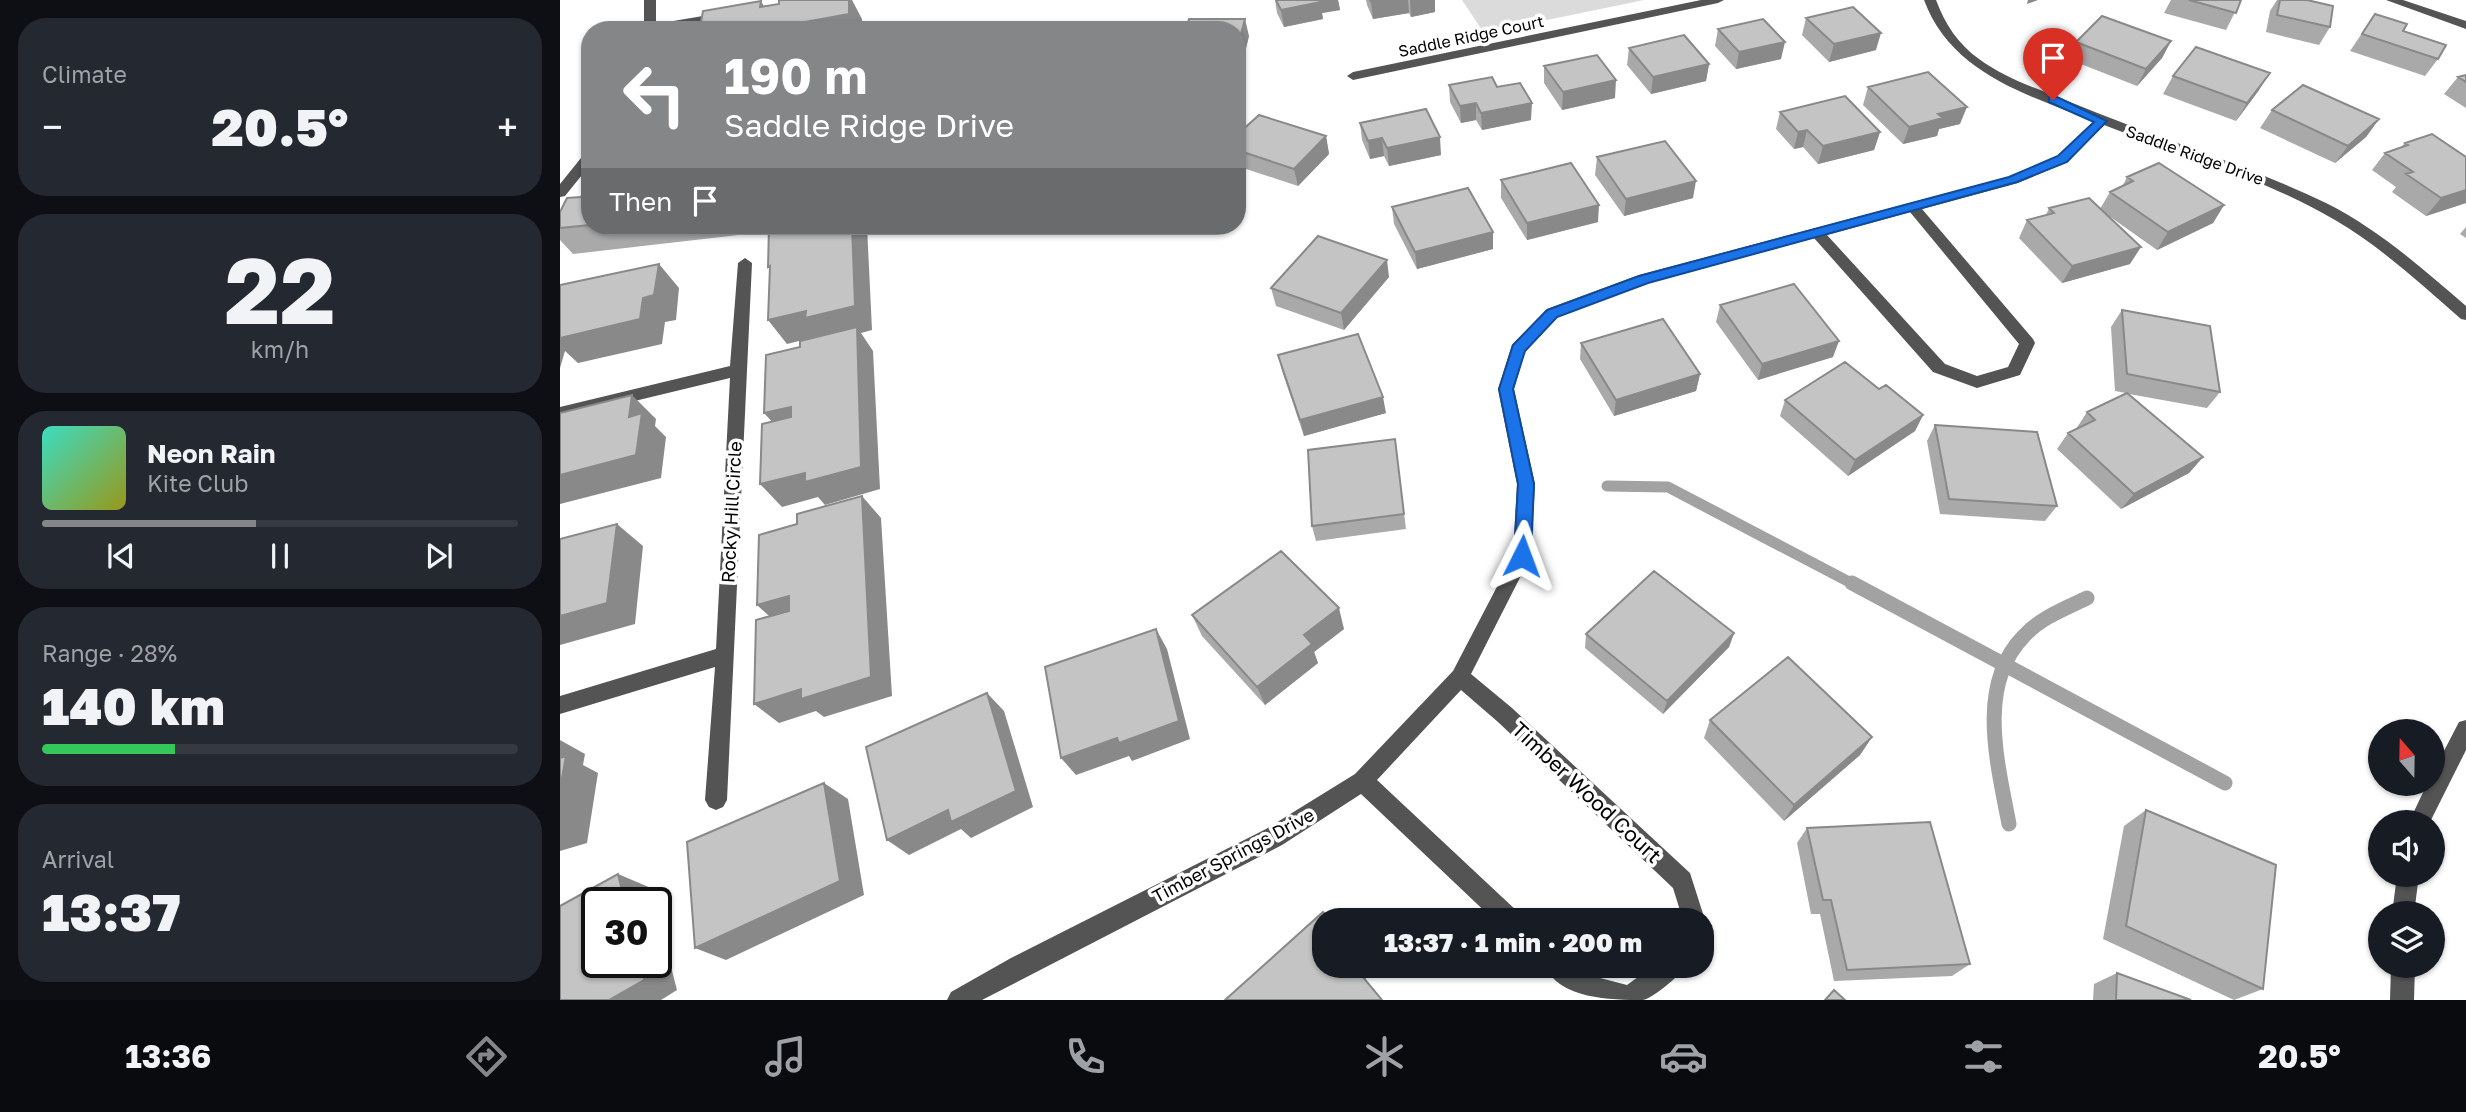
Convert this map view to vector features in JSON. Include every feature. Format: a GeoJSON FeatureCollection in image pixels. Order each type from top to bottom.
{"type":"FeatureCollection","features":[{"type":"Feature","properties":{"kind":"street"},"geometry":{"type":"LineString","coordinates":[[650,0],[650,21]]}},
{"type":"Feature","properties":{"kind":"street","name":"Saddle Ridge Court"},"geometry":{"type":"LineString","coordinates":[[1353,76],[1718,0]]}},
{"type":"Feature","properties":{"kind":"street","name":"Saddle Ridge Drive"},"geometry":{"type":"LineString","coordinates":[[1930,0],[1937,22],[1964,54],[2005,79],[2101,121],[2252,173],[2326,209],[2409,264],[2466,315]]}},
{"type":"Feature","properties":{"kind":"street"},"geometry":{"type":"LineString","coordinates":[[2392,0],[2466,25]]}},
{"type":"Feature","properties":{"kind":"street"},"geometry":{"type":"LineString","coordinates":[[692,21],[739,12]]}},
{"type":"Feature","properties":{"kind":"street","name":"Timber Springs Drive"},"geometry":{"type":"LineString","coordinates":[[959,1000],[1018,966],[1273,837],[1362,781],[1460,677],[1522,556],[1526,484],[1506,389],[1518,349],[1552,313],[1644,279],[2013,180],[2062,159],[2101,121]]}},
{"type":"Feature","properties":{"kind":"street"},"geometry":{"type":"LineString","coordinates":[[560,193],[581,168]]}},
{"type":"Feature","properties":{"kind":"street"},"geometry":{"type":"LineString","coordinates":[[574,177],[581,177]]}},
{"type":"Feature","properties":{"kind":"street"},"geometry":{"type":"LineString","coordinates":[[1816,232],[1939,368],[1977,382],[2014,371],[2027,343],[1913,207]]}},
{"type":"Feature","properties":{"kind":"street","name":"Rocky Hill Circle"},"geometry":{"type":"LineString","coordinates":[[716,800],[745,263]]}},
{"type":"Feature","properties":{"kind":"street"},"geometry":{"type":"LineString","coordinates":[[560,413],[738,370]]}},
{"type":"Feature","properties":{"kind":"street"},"geometry":{"type":"LineString","coordinates":[[560,705],[724,655]]}},
{"type":"Feature","properties":{"kind":"street","name":"Timber Wood Court"},"geometry":{"type":"LineString","coordinates":[[1460,677],[1505,715],[1682,881],[1690,908]]}},
{"type":"Feature","properties":{"kind":"street"},"geometry":{"type":"LineString","coordinates":[[2425,810],[2466,729]]}},
{"type":"Feature","properties":{"kind":"street"},"geometry":{"type":"LineString","coordinates":[[1362,781],[1497,908]]}},
{"type":"Feature","properties":{"kind":"street"},"geometry":{"type":"LineString","coordinates":[[1570,978],[1575,983],[1629,997],[1656,978]]}},
{"type":"Feature","properties":{"kind":"street"},"geometry":{"type":"LineString","coordinates":[[2402,1000],[2403,978]]}},
{"type":"Feature","properties":{"kind":"shaded area"},"geometry":{"type":"Polygon","coordinates":[[[1462,0],[1644,0],[1484,33],[1462,0]]]}},
{"type":"Feature","properties":{"kind":"building"},"geometry":{"type":"Polygon","coordinates":[[[779,0],[849,0],[849,14],[810,21],[701,21],[703,11],[761,1],[760,7],[779,4],[779,0]]]}},
{"type":"Feature","properties":{"kind":"building"},"geometry":{"type":"Polygon","coordinates":[[[1276,0],[1319,0],[1321,2],[1281,10],[1276,0]]]}},
{"type":"Feature","properties":{"kind":"building"},"geometry":{"type":"Polygon","coordinates":[[[2189,0],[2241,0],[2236,13],[2189,0]]]}},
{"type":"Feature","properties":{"kind":"building"},"geometry":{"type":"Polygon","coordinates":[[[2280,0],[2307,0],[2333,6],[2330,27],[2277,15],[2280,0]]]}},
{"type":"Feature","properties":{"kind":"building"},"geometry":{"type":"Polygon","coordinates":[[[1853,7],[1881,33],[1834,44],[1806,18],[1853,7]]]}},
{"type":"Feature","properties":{"kind":"building"},"geometry":{"type":"Polygon","coordinates":[[[2375,14],[2407,24],[2403,31],[2446,45],[2438,59],[2362,34],[2375,14]]]}},
{"type":"Feature","properties":{"kind":"building"},"geometry":{"type":"Polygon","coordinates":[[[2102,16],[2171,41],[2146,69],[2076,42],[2102,16]]]}},
{"type":"Feature","properties":{"kind":"building"},"geometry":{"type":"Polygon","coordinates":[[[1189,19],[1245,19],[1244,21],[1189,19]]]}},
{"type":"Feature","properties":{"kind":"building"},"geometry":{"type":"Polygon","coordinates":[[[1763,19],[1785,42],[1739,52],[1718,29],[1763,19]]]}},
{"type":"Feature","properties":{"kind":"building"},"geometry":{"type":"Polygon","coordinates":[[[1684,35],[1709,64],[1653,77],[1629,48],[1684,35]]]}},
{"type":"Feature","properties":{"kind":"building"},"geometry":{"type":"Polygon","coordinates":[[[2196,47],[2270,73],[2247,103],[2173,76],[2196,47]]]}},
{"type":"Feature","properties":{"kind":"building"},"geometry":{"type":"Polygon","coordinates":[[[1597,55],[1616,80],[1563,92],[1544,66],[1597,55]]]}},
{"type":"Feature","properties":{"kind":"building"},"geometry":{"type":"Polygon","coordinates":[[[1928,72],[1967,107],[1938,114],[1943,118],[1909,127],[1868,87],[1928,72]]]}},
{"type":"Feature","properties":{"kind":"building"},"geometry":{"type":"Polygon","coordinates":[[[1492,77],[1497,87],[1520,83],[1532,103],[1481,113],[1476,103],[1460,106],[1449,85],[1492,77]]]}},
{"type":"Feature","properties":{"kind":"building"},"geometry":{"type":"Polygon","coordinates":[[[2303,85],[2379,119],[2348,146],[2272,110],[2303,85]]]}},
{"type":"Feature","properties":{"kind":"building"},"geometry":{"type":"Polygon","coordinates":[[[1845,96],[1880,132],[1823,146],[1807,130],[1798,132],[1780,112],[1845,96]]]}},
{"type":"Feature","properties":{"kind":"building"},"geometry":{"type":"Polygon","coordinates":[[[1426,109],[1440,137],[1387,148],[1382,138],[1368,141],[1360,123],[1426,109]]]}},
{"type":"Feature","properties":{"kind":"building"},"geometry":{"type":"Polygon","coordinates":[[[1259,115],[1326,136],[1294,169],[1246,153],[1246,127],[1259,115]]]}},
{"type":"Feature","properties":{"kind":"building"},"geometry":{"type":"Polygon","coordinates":[[[2432,134],[2466,157],[2466,190],[2441,198],[2406,174],[2413,172],[2385,153],[2432,134]]]}},
{"type":"Feature","properties":{"kind":"building"},"geometry":{"type":"Polygon","coordinates":[[[1665,141],[1696,181],[1626,199],[1597,157],[1665,141]]]}},
{"type":"Feature","properties":{"kind":"building"},"geometry":{"type":"Polygon","coordinates":[[[1571,163],[1599,205],[1527,223],[1501,180],[1571,163]]]}},
{"type":"Feature","properties":{"kind":"building"},"geometry":{"type":"Polygon","coordinates":[[[2159,163],[2224,205],[2168,232],[2110,192],[2133,181],[2127,177],[2159,163]]]}},
{"type":"Feature","properties":{"kind":"building"},"geometry":{"type":"Polygon","coordinates":[[[1468,188],[1493,232],[1415,252],[1392,207],[1468,188]]]}},
{"type":"Feature","properties":{"kind":"building"},"geometry":{"type":"Polygon","coordinates":[[[581,197],[581,226],[560,228],[560,212],[567,198],[581,197]]]}},
{"type":"Feature","properties":{"kind":"building"},"geometry":{"type":"Polygon","coordinates":[[[2089,198],[2141,247],[2072,266],[2027,220],[2054,213],[2049,208],[2089,198]]]}},
{"type":"Feature","properties":{"kind":"building"},"geometry":{"type":"Polygon","coordinates":[[[769,235],[852,235],[855,306],[805,318],[806,311],[768,320],[770,266],[768,267],[769,235]]]}},
{"type":"Feature","properties":{"kind":"building"},"geometry":{"type":"Polygon","coordinates":[[[1318,236],[1387,260],[1341,313],[1271,288],[1318,236]]]}},
{"type":"Feature","properties":{"kind":"building"},"geometry":{"type":"Polygon","coordinates":[[[659,264],[654,295],[643,298],[640,319],[560,338],[560,285],[659,264]]]}},
{"type":"Feature","properties":{"kind":"building"},"geometry":{"type":"Polygon","coordinates":[[[1794,284],[1839,341],[1762,364],[1720,305],[1794,284]]]}},
{"type":"Feature","properties":{"kind":"building"},"geometry":{"type":"Polygon","coordinates":[[[2122,310],[2210,326],[2220,392],[2127,374],[2122,310]]]}},
{"type":"Feature","properties":{"kind":"building"},"geometry":{"type":"Polygon","coordinates":[[[1663,319],[1700,374],[1616,400],[1581,343],[1663,319]]]}},
{"type":"Feature","properties":{"kind":"building"},"geometry":{"type":"Polygon","coordinates":[[[857,327],[861,467],[805,482],[805,473],[760,484],[762,424],[791,417],[791,407],[764,413],[766,355],[800,347],[800,341],[857,327]]]}},
{"type":"Feature","properties":{"kind":"building"},"geometry":{"type":"Polygon","coordinates":[[[1358,334],[1383,397],[1300,420],[1278,355],[1358,334]]]}},
{"type":"Feature","properties":{"kind":"building"},"geometry":{"type":"Polygon","coordinates":[[[1845,362],[1879,389],[1886,385],[1923,415],[1855,460],[1785,400],[1845,362]]]}},
{"type":"Feature","properties":{"kind":"building"},"geometry":{"type":"Polygon","coordinates":[[[2127,393],[2203,457],[2134,494],[2068,433],[2095,420],[2087,412],[2127,393]]]}},
{"type":"Feature","properties":{"kind":"building"},"geometry":{"type":"Polygon","coordinates":[[[632,395],[629,417],[642,413],[636,455],[560,475],[560,413],[632,395]]]}},
{"type":"Feature","properties":{"kind":"building"},"geometry":{"type":"Polygon","coordinates":[[[1935,425],[2037,432],[2057,506],[1949,499],[1935,425]]]}},
{"type":"Feature","properties":{"kind":"building"},"geometry":{"type":"Polygon","coordinates":[[[1395,439],[1404,514],[1312,526],[1308,450],[1395,439]]]}},
{"type":"Feature","properties":{"kind":"building"},"geometry":{"type":"Polygon","coordinates":[[[862,496],[871,677],[801,699],[801,689],[754,704],[756,620],[789,611],[789,596],[757,605],[759,535],[797,524],[797,514],[862,496]]]}},
{"type":"Feature","properties":{"kind":"building"},"geometry":{"type":"Polygon","coordinates":[[[617,524],[607,603],[560,616],[560,539],[617,524]]]}},
{"type":"Feature","properties":{"kind":"building"},"geometry":{"type":"Polygon","coordinates":[[[1281,551],[1339,608],[1304,635],[1312,644],[1257,687],[1192,615],[1281,551]]]}},
{"type":"Feature","properties":{"kind":"building"},"geometry":{"type":"Polygon","coordinates":[[[1654,571],[1734,633],[1667,701],[1586,634],[1654,571]]]}},
{"type":"Feature","properties":{"kind":"building"},"geometry":{"type":"Polygon","coordinates":[[[1156,629],[1179,721],[1119,743],[1117,738],[1061,758],[1045,667],[1156,629]]]}},
{"type":"Feature","properties":{"kind":"building"},"geometry":{"type":"Polygon","coordinates":[[[1788,657],[1872,737],[1794,805],[1710,720],[1788,657]]]}},
{"type":"Feature","properties":{"kind":"building"},"geometry":{"type":"Polygon","coordinates":[[[987,693],[1016,791],[951,822],[948,810],[887,840],[866,747],[987,693]]]}},
{"type":"Feature","properties":{"kind":"building"},"geometry":{"type":"Polygon","coordinates":[[[566,756],[560,789],[560,758],[566,756]]]}},
{"type":"Feature","properties":{"kind":"building"},"geometry":{"type":"Polygon","coordinates":[[[824,783],[840,881],[695,948],[687,842],[824,783]]]}},
{"type":"Feature","properties":{"kind":"building"},"geometry":{"type":"Polygon","coordinates":[[[2146,810],[2276,865],[2263,989],[2126,926],[2146,810]]]}},
{"type":"Feature","properties":{"kind":"building"},"geometry":{"type":"Polygon","coordinates":[[[1930,822],[1970,964],[1847,970],[1831,900],[1823,900],[1807,828],[1930,822]]]}},
{"type":"Feature","properties":{"kind":"building"},"geometry":{"type":"Polygon","coordinates":[[[618,874],[621,887],[594,887],[618,874]]]}},
{"type":"Feature","properties":{"kind":"building"},"geometry":{"type":"Polygon","coordinates":[[[581,894],[581,978],[644,980],[609,1000],[560,1000],[560,906],[581,894]]]}},
{"type":"Feature","properties":{"kind":"building"},"geometry":{"type":"Polygon","coordinates":[[[1312,922],[1312,978],[1364,978],[1382,1000],[1225,1000],[1312,922]]]}},
{"type":"Feature","properties":{"kind":"building"},"geometry":{"type":"Polygon","coordinates":[[[2117,973],[2191,1000],[2116,1000],[2117,973]]]}},
{"type":"Feature","properties":{"kind":"building"},"geometry":{"type":"Polygon","coordinates":[[[1834,990],[1845,1000],[1825,1000],[1834,990]]]}},
{"type":"Feature","properties":{"kind":"waterway"},"geometry":{"type":"LineString","coordinates":[[1607,486],[1668,487],[1855,585]]}},
{"type":"Feature","properties":{"kind":"waterway"},"geometry":{"type":"LineString","coordinates":[[1852,583],[2005,665]]}},
{"type":"Feature","properties":{"kind":"waterway"},"geometry":{"type":"LineString","coordinates":[[2005,665],[2023,637],[2037,624],[2087,598]]}},
{"type":"Feature","properties":{"kind":"waterway"},"geometry":{"type":"LineString","coordinates":[[2005,665],[2225,783]]}},
{"type":"Feature","properties":{"kind":"waterway"},"geometry":{"type":"LineString","coordinates":[[2005,665],[1995,702],[1994,727],[2009,824]]}},
{"type":"Feature","properties":{"kind":"route"},"geometry":{"type":"LineString","coordinates":[[1522,556],[1526,484],[1506,389],[1518,349],[1552,313],[1644,279],[2013,180],[2062,159],[2101,121],[2053,100]]}}]}
